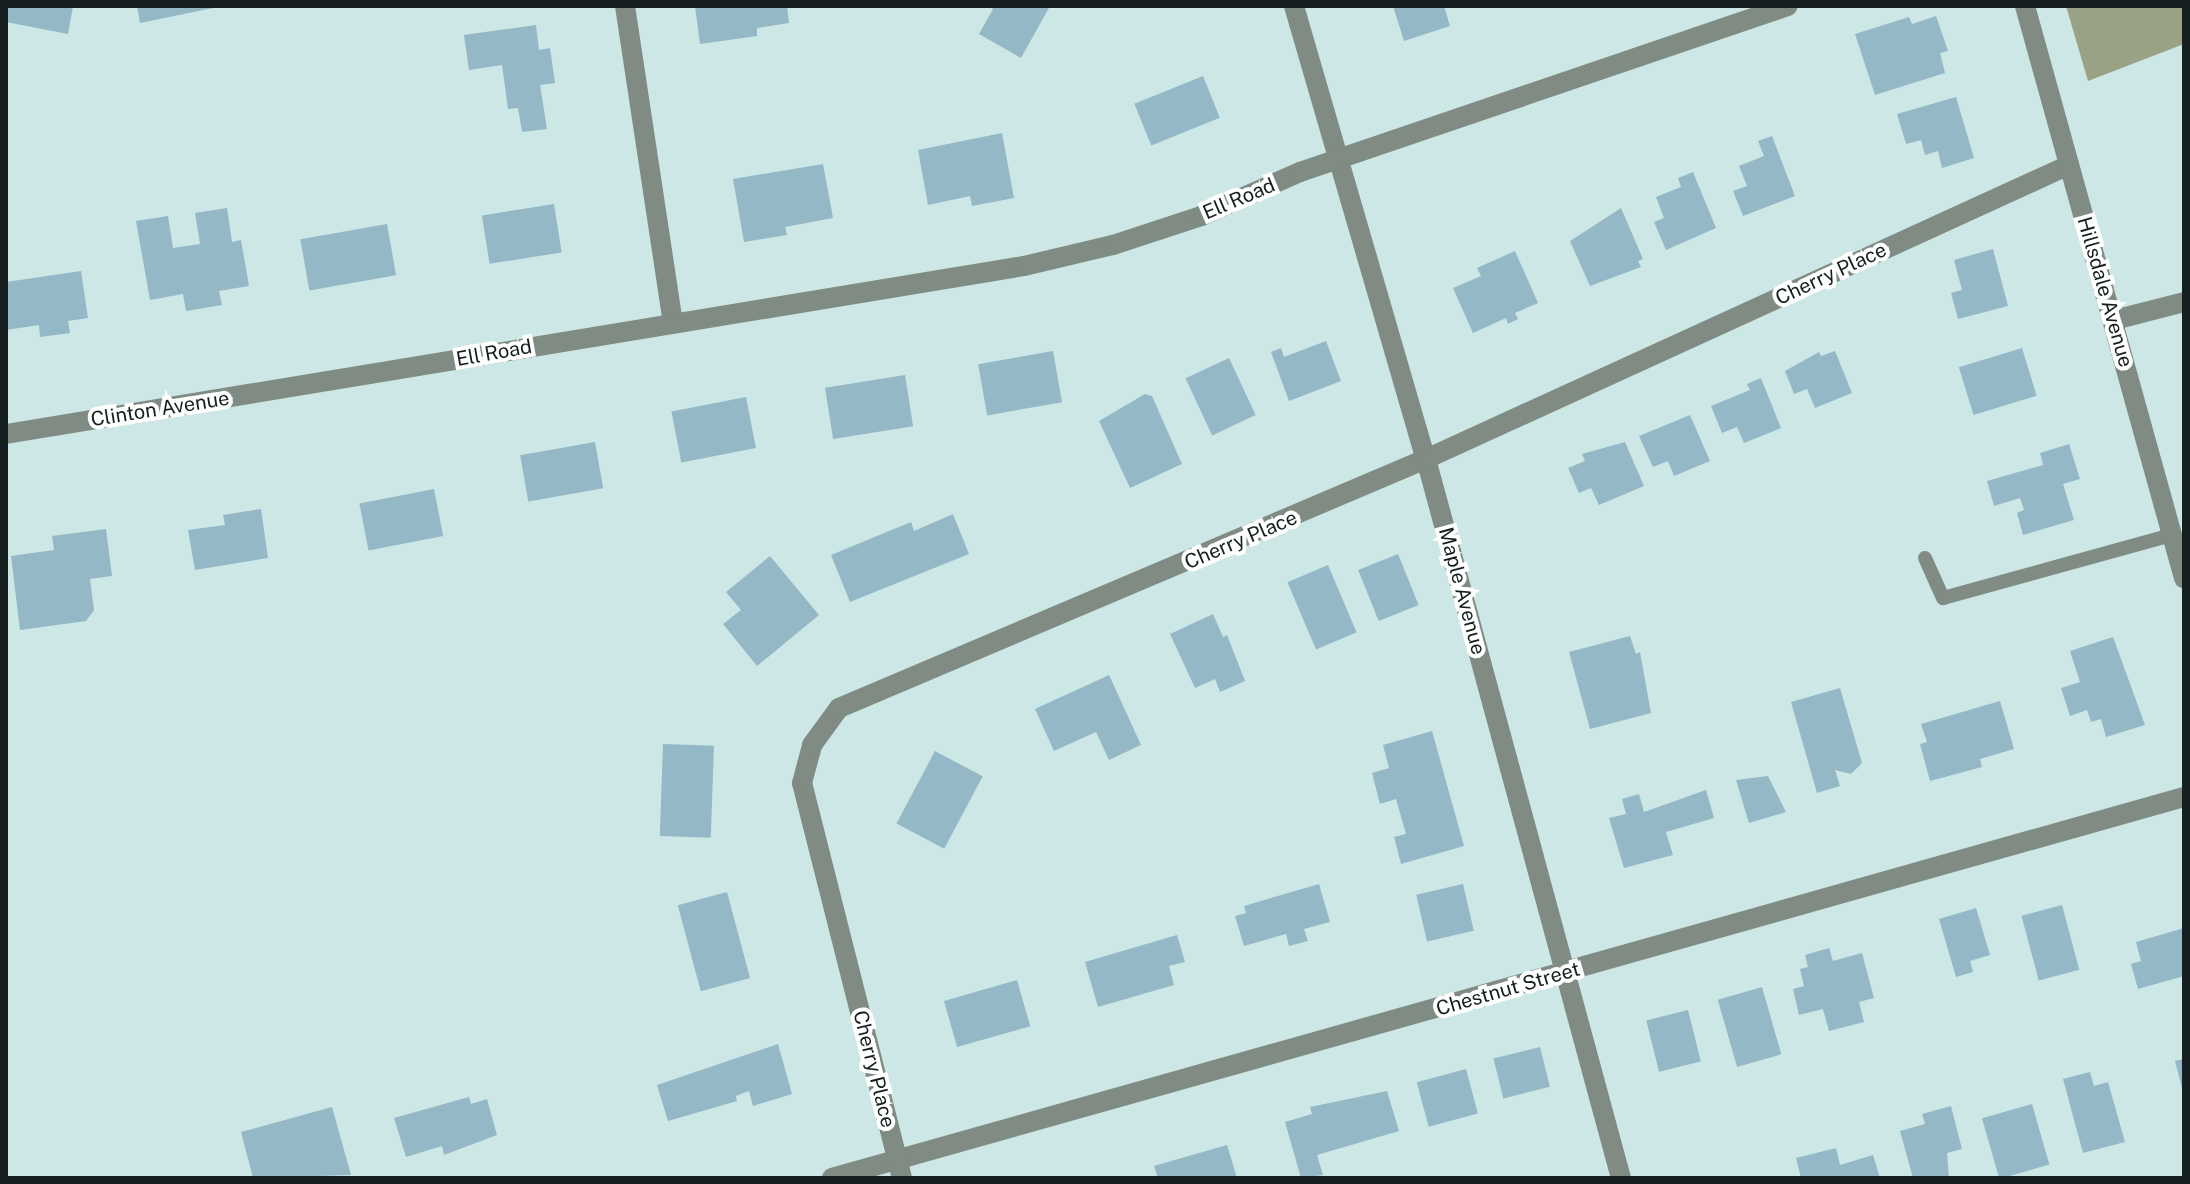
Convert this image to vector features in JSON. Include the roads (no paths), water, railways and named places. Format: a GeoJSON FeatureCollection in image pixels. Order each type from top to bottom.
{"type":"FeatureCollection","features":[{"type":"Feature","properties":{"kind":"street"},"geometry":{"type":"LineString","coordinates":[[625,6],[673,322]]}},
{"type":"Feature","properties":{"kind":"street","name":"Maple Avenue"},"geometry":{"type":"LineString","coordinates":[[1294,6],[1426,459],[1621,1178]]}},
{"type":"Feature","properties":{"kind":"street","name":"Ell Road"},"geometry":{"type":"LineString","coordinates":[[315,383],[1024,266],[1099,248],[1201,216],[1340,160],[1788,6]]}},
{"type":"Feature","properties":{"kind":"street","name":"Hillsdale Avenue"},"geometry":{"type":"LineString","coordinates":[[2025,6],[2184,578]]}},
{"type":"Feature","properties":{"kind":"street","name":"Cherry Place"},"geometry":{"type":"LineString","coordinates":[[900,1169],[802,783],[812,745],[839,708],[1426,459],[2069,165]]}},
{"type":"Feature","properties":{"kind":"street"},"geometry":{"type":"LineString","coordinates":[[2114,320],[2184,302]]}},
{"type":"Feature","properties":{"kind":"street","name":"Clinton Avenue"},"geometry":{"type":"LineString","coordinates":[[6,434],[315,383]]}},
{"type":"Feature","properties":{"kind":"street","name":"Chestnut Street"},"geometry":{"type":"LineString","coordinates":[[832,1178],[900,1169],[1566,973],[2184,797]]}},
{"type":"Feature","properties":{"kind":"lane"},"geometry":{"type":"LineString","coordinates":[[1925,558],[1943,598],[2172,535]]}}]}
